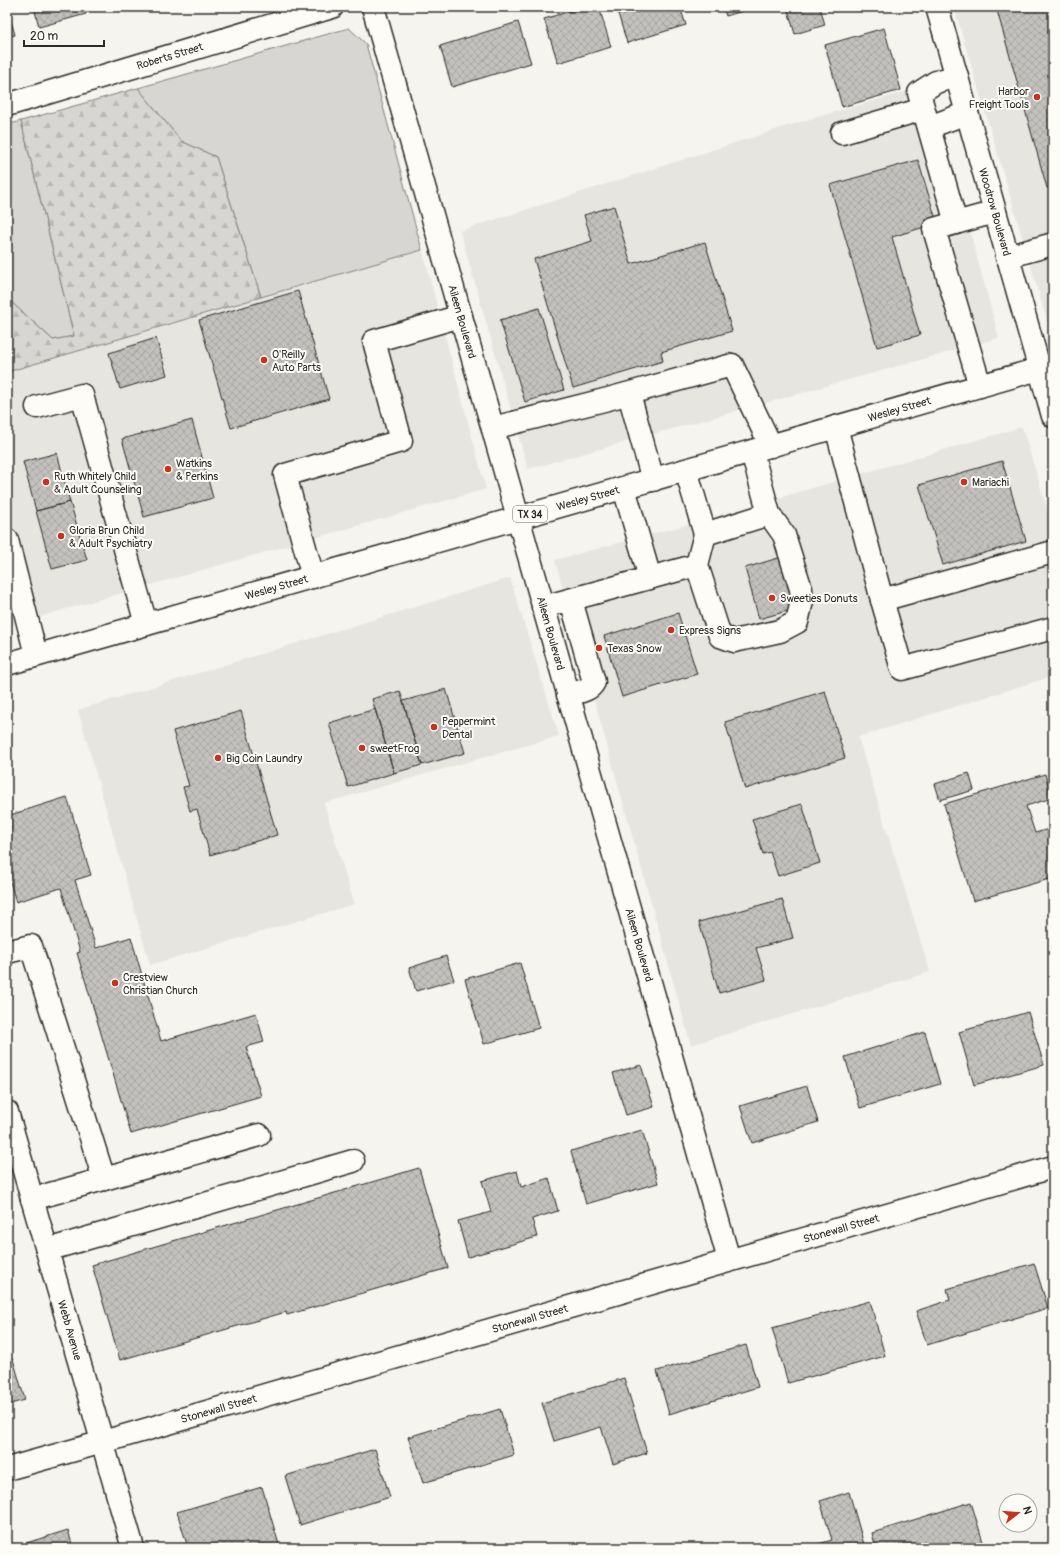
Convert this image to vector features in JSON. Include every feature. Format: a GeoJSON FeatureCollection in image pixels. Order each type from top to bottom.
{"type":"FeatureCollection","features":[{"type":"Feature","properties":{"kind":"street","name":"Roberts Street"},"geometry":{"type":"LineString","coordinates":[[7,105],[332,7]]}},
{"type":"Feature","properties":{"kind":"street","name":"Aileen Boulevard"},"geometry":{"type":"LineString","coordinates":[[373,7],[729,1260]]}},
{"type":"Feature","properties":{"kind":"street","name":"Woodrow Boulevard"},"geometry":{"type":"LineString","coordinates":[[937,7],[1007,257],[1046,367],[1053,416]]}},
{"type":"Feature","properties":{"kind":"street"},"geometry":{"type":"LineString","coordinates":[[956,223],[923,110],[936,82],[957,76]]}},
{"type":"Feature","properties":{"kind":"street"},"geometry":{"type":"LineString","coordinates":[[842,133],[923,110],[967,113]]}},
{"type":"Feature","properties":{"kind":"street"},"geometry":{"type":"LineString","coordinates":[[980,386],[934,229],[995,212]]}},
{"type":"Feature","properties":{"kind":"street"},"geometry":{"type":"LineString","coordinates":[[1007,257],[1053,244]]}},
{"type":"Feature","properties":{"kind":"street"},"geometry":{"type":"LineString","coordinates":[[313,577],[285,475],[401,441],[374,341],[461,316]]}},
{"type":"Feature","properties":{"kind":"street"},"geometry":{"type":"LineString","coordinates":[[493,428],[629,394],[732,365],[761,449],[769,514],[784,536],[801,589],[802,601],[797,622],[780,631],[734,641],[720,636],[697,565],[705,534],[686,470]]}},
{"type":"Feature","properties":{"kind":"street","name":"Wesley Street"},"geometry":{"type":"LineString","coordinates":[[7,664],[1046,367]]}},
{"type":"Feature","properties":{"kind":"street"},"geometry":{"type":"LineString","coordinates":[[629,394],[652,480]]}},
{"type":"Feature","properties":{"kind":"street"},"geometry":{"type":"LineString","coordinates":[[36,407],[82,395],[146,624]]}},
{"type":"Feature","properties":{"kind":"street"},"geometry":{"type":"LineString","coordinates":[[836,427],[902,669],[1053,628]]}},
{"type":"Feature","properties":{"kind":"street"},"geometry":{"type":"LineString","coordinates":[[624,488],[650,578]]}},
{"type":"Feature","properties":{"kind":"street"},"geometry":{"type":"LineString","coordinates":[[705,534],[769,514]]}},
{"type":"Feature","properties":{"kind":"street"},"geometry":{"type":"LineString","coordinates":[[7,540],[36,655]]}},
{"type":"Feature","properties":{"kind":"street"},"geometry":{"type":"LineString","coordinates":[[882,600],[1053,552]]}},
{"type":"Feature","properties":{"kind":"street"},"geometry":{"type":"LineString","coordinates":[[543,608],[697,565]]}},
{"type":"Feature","properties":{"kind":"street"},"geometry":{"type":"LineString","coordinates":[[568,695],[584,691],[592,686],[594,682],[571,600]]}},
{"type":"Feature","properties":{"kind":"street"},"geometry":{"type":"LineString","coordinates":[[7,952],[31,946],[104,1180]]}},
{"type":"Feature","properties":{"kind":"street","name":"Webb Avenue"},"geometry":{"type":"LineString","coordinates":[[7,1112],[133,1548]]}},
{"type":"Feature","properties":{"kind":"street"},"geometry":{"type":"LineString","coordinates":[[32,1199],[104,1180],[259,1135]]}},
{"type":"Feature","properties":{"kind":"street"},"geometry":{"type":"LineString","coordinates":[[47,1250],[353,1161]]}},
{"type":"Feature","properties":{"kind":"street","name":"Stonewall Street"},"geometry":{"type":"LineString","coordinates":[[7,1468],[103,1442],[1053,1167]]}},
{"type":"Feature","properties":{"kind":"shaded area"},"geometry":{"type":"Polygon","coordinates":[[[954,7],[1053,7],[1053,319],[1047,321],[954,7]]]}},
{"type":"Feature","properties":{"kind":"shaded area"},"geometry":{"type":"Polygon","coordinates":[[[930,85],[999,338],[528,469],[460,231],[803,121],[930,85]]]}},
{"type":"Feature","properties":{"kind":"shaded area"},"geometry":{"type":"Polygon","coordinates":[[[422,250],[486,489],[7,626],[7,372],[422,250]]]}},
{"type":"Feature","properties":{"kind":"shaded area"},"geometry":{"type":"Polygon","coordinates":[[[1022,427],[1053,528],[1053,676],[858,737],[930,972],[691,1045],[555,560],[679,527],[1022,427]]]}},
{"type":"Feature","properties":{"kind":"shaded area"},"geometry":{"type":"Polygon","coordinates":[[[510,578],[559,736],[324,803],[354,904],[150,965],[78,710],[510,578]]]}},
{"type":"Feature","properties":{"kind":"green space"},"geometry":{"type":"Polygon","coordinates":[[[349,28],[366,44],[422,250],[261,297],[216,157],[181,141],[138,88],[349,28]]]}},
{"type":"Feature","properties":{"kind":"green space"},"geometry":{"type":"Polygon","coordinates":[[[138,88],[181,141],[216,157],[261,297],[7,372],[7,302],[10,301],[53,340],[74,336],[21,121],[138,88]]]}},
{"type":"Feature","properties":{"kind":"green space"},"geometry":{"type":"Polygon","coordinates":[[[21,121],[74,336],[53,340],[10,301],[7,302],[7,125],[21,121]]]}},
{"type":"Feature","properties":{"kind":"building"},"geometry":{"type":"Polygon","coordinates":[[[7,7],[15,35],[7,37],[7,7]]]}},
{"type":"Feature","properties":{"kind":"building"},"geometry":{"type":"Polygon","coordinates":[[[34,7],[84,7],[86,14],[39,27],[34,7]]]}},
{"type":"Feature","properties":{"kind":"building"},"geometry":{"type":"Polygon","coordinates":[[[584,7],[599,7],[611,47],[558,63],[544,19],[584,7]]]}},
{"type":"Feature","properties":{"kind":"building"},"geometry":{"type":"Polygon","coordinates":[[[616,7],[680,7],[686,25],[627,43],[616,7]]]}},
{"type":"Feature","properties":{"kind":"building"},"geometry":{"type":"Polygon","coordinates":[[[723,7],[756,7],[726,16],[723,7]]]}},
{"type":"Feature","properties":{"kind":"building"},"geometry":{"type":"Polygon","coordinates":[[[787,7],[820,7],[825,25],[795,34],[787,7]]]}},
{"type":"Feature","properties":{"kind":"building","name":"Harbor Freight Tools"},"geometry":{"type":"Polygon","coordinates":[[[996,7],[1053,7],[1053,186],[1047,188],[996,7]]]}},
{"type":"Feature","properties":{"kind":"building"},"geometry":{"type":"Polygon","coordinates":[[[518,22],[531,63],[452,87],[440,46],[518,22]]]}},
{"type":"Feature","properties":{"kind":"building"},"geometry":{"type":"Polygon","coordinates":[[[884,28],[901,90],[842,107],[825,45],[884,28]]]}},
{"type":"Feature","properties":{"kind":"building"},"geometry":{"type":"Polygon","coordinates":[[[918,160],[937,223],[892,237],[920,335],[877,347],[830,185],[918,160]]]}},
{"type":"Feature","properties":{"kind":"building"},"geometry":{"type":"Polygon","coordinates":[[[614,206],[631,264],[705,242],[732,331],[661,352],[663,361],[573,388],[534,259],[592,241],[584,215],[614,206]]]}},
{"type":"Feature","properties":{"kind":"building","name":"O'Reilly Auto Parts"},"geometry":{"type":"Polygon","coordinates":[[[298,291],[329,399],[231,428],[199,320],[298,291]]]}},
{"type":"Feature","properties":{"kind":"building"},"geometry":{"type":"Polygon","coordinates":[[[539,308],[564,390],[525,402],[500,320],[539,308]]]}},
{"type":"Feature","properties":{"kind":"building"},"geometry":{"type":"Polygon","coordinates":[[[156,338],[167,375],[120,389],[109,353],[156,338]]]}},
{"type":"Feature","properties":{"kind":"building","name":"Watkins & Perkins"},"geometry":{"type":"Polygon","coordinates":[[[192,420],[213,498],[144,517],[122,439],[192,420]]]}},
{"type":"Feature","properties":{"kind":"building","name":"Ruth Whitely Child & Adult Counseling"},"geometry":{"type":"Polygon","coordinates":[[[57,453],[70,502],[36,511],[23,462],[57,453]]]}},
{"type":"Feature","properties":{"kind":"building"},"geometry":{"type":"Polygon","coordinates":[[[1002,461],[1026,541],[943,565],[919,485],[1002,461]]]}},
{"type":"Feature","properties":{"kind":"building","name":"Gloria Brun Child & Adult Psychiatry"},"geometry":{"type":"Polygon","coordinates":[[[70,502],[87,560],[52,569],[36,511],[70,502]]]}},
{"type":"Feature","properties":{"kind":"building","name":"Sweeties Donuts"},"geometry":{"type":"Polygon","coordinates":[[[785,556],[793,584],[788,586],[794,609],[759,619],[745,568],[785,556]]]}},
{"type":"Feature","properties":{"kind":"building"},"geometry":{"type":"Polygon","coordinates":[[[678,613],[697,674],[622,697],[604,636],[678,613]]]}},
{"type":"Feature","properties":{"kind":"building","name":"Peppermint Dental"},"geometry":{"type":"Polygon","coordinates":[[[446,689],[465,753],[422,765],[403,701],[446,689]]]}},
{"type":"Feature","properties":{"kind":"building"},"geometry":{"type":"Polygon","coordinates":[[[400,691],[422,765],[394,773],[372,699],[400,691]]]}},
{"type":"Feature","properties":{"kind":"building"},"geometry":{"type":"Polygon","coordinates":[[[825,691],[845,758],[745,789],[725,722],[825,691]]]}},
{"type":"Feature","properties":{"kind":"building","name":"sweetFrog"},"geometry":{"type":"Polygon","coordinates":[[[375,709],[394,773],[348,787],[329,723],[375,709]]]}},
{"type":"Feature","properties":{"kind":"building","name":"Big Coin Laundry"},"geometry":{"type":"Polygon","coordinates":[[[241,711],[277,835],[210,855],[197,809],[190,811],[183,787],[189,786],[173,731],[241,711]]]}},
{"type":"Feature","properties":{"kind":"building"},"geometry":{"type":"Polygon","coordinates":[[[969,773],[974,790],[940,800],[935,784],[969,773]]]}},
{"type":"Feature","properties":{"kind":"building"},"geometry":{"type":"Polygon","coordinates":[[[1045,774],[1052,798],[1026,806],[1035,833],[1049,829],[1053,843],[1053,878],[973,901],[944,804],[1045,774]]]}},
{"type":"Feature","properties":{"kind":"building","name":"Crestview Christian Church"},"geometry":{"type":"Polygon","coordinates":[[[67,797],[91,875],[75,880],[96,948],[131,937],[161,1041],[256,1013],[264,1042],[246,1047],[261,1096],[131,1134],[77,953],[80,952],[61,888],[16,902],[7,872],[7,816],[67,797]]]}},
{"type":"Feature","properties":{"kind":"building"},"geometry":{"type":"Polygon","coordinates":[[[802,804],[820,863],[778,876],[770,852],[763,854],[752,819],[802,804]]]}},
{"type":"Feature","properties":{"kind":"building"},"geometry":{"type":"Polygon","coordinates":[[[782,899],[793,938],[756,948],[766,980],[719,993],[699,922],[782,899]]]}},
{"type":"Feature","properties":{"kind":"building"},"geometry":{"type":"Polygon","coordinates":[[[446,956],[454,980],[416,991],[409,968],[446,956]]]}},
{"type":"Feature","properties":{"kind":"building"},"geometry":{"type":"Polygon","coordinates":[[[520,963],[539,1028],[484,1044],[465,979],[520,963]]]}},
{"type":"Feature","properties":{"kind":"building"},"geometry":{"type":"Polygon","coordinates":[[[1028,1012],[1044,1065],[974,1085],[959,1032],[1028,1012]]]}},
{"type":"Feature","properties":{"kind":"building"},"geometry":{"type":"Polygon","coordinates":[[[925,1032],[940,1084],[860,1108],[845,1057],[925,1032]]]}},
{"type":"Feature","properties":{"kind":"building"},"geometry":{"type":"Polygon","coordinates":[[[641,1065],[654,1107],[626,1115],[613,1073],[641,1065]]]}},
{"type":"Feature","properties":{"kind":"building"},"geometry":{"type":"Polygon","coordinates":[[[807,1086],[818,1122],[752,1143],[740,1106],[807,1086]]]}},
{"type":"Feature","properties":{"kind":"building"},"geometry":{"type":"Polygon","coordinates":[[[642,1130],[658,1183],[586,1204],[571,1151],[642,1130]]]}},
{"type":"Feature","properties":{"kind":"building"},"geometry":{"type":"Polygon","coordinates":[[[419,1168],[448,1268],[287,1315],[286,1312],[120,1360],[92,1265],[419,1168]]]}},
{"type":"Feature","properties":{"kind":"building"},"geometry":{"type":"Polygon","coordinates":[[[517,1171],[521,1187],[549,1178],[558,1211],[532,1219],[537,1237],[468,1257],[458,1221],[491,1212],[482,1181],[517,1171]]]}},
{"type":"Feature","properties":{"kind":"building"},"geometry":{"type":"Polygon","coordinates":[[[1034,1263],[1048,1308],[927,1345],[916,1311],[950,1300],[947,1289],[1034,1263]]]}},
{"type":"Feature","properties":{"kind":"building"},"geometry":{"type":"Polygon","coordinates":[[[870,1301],[885,1356],[788,1383],[772,1328],[870,1301]]]}},
{"type":"Feature","properties":{"kind":"building"},"geometry":{"type":"Polygon","coordinates":[[[746,1345],[758,1387],[669,1414],[657,1371],[746,1345]]]}},
{"type":"Feature","properties":{"kind":"building"},"geometry":{"type":"Polygon","coordinates":[[[13,1359],[25,1400],[7,1405],[7,1361],[13,1359]]]}},
{"type":"Feature","properties":{"kind":"building"},"geometry":{"type":"Polygon","coordinates":[[[624,1378],[647,1453],[613,1464],[601,1427],[554,1441],[542,1403],[624,1378]]]}},
{"type":"Feature","properties":{"kind":"building"},"geometry":{"type":"Polygon","coordinates":[[[500,1409],[514,1455],[423,1483],[408,1437],[500,1409]]]}},
{"type":"Feature","properties":{"kind":"building"},"geometry":{"type":"Polygon","coordinates":[[[375,1449],[390,1497],[300,1525],[285,1476],[375,1449]]]}},
{"type":"Feature","properties":{"kind":"building"},"geometry":{"type":"Polygon","coordinates":[[[262,1487],[280,1548],[188,1548],[177,1512],[262,1487]]]}},
{"type":"Feature","properties":{"kind":"building"},"geometry":{"type":"Polygon","coordinates":[[[849,1492],[865,1548],[805,1548],[832,1540],[820,1501],[849,1492]]]}},
{"type":"Feature","properties":{"kind":"building"},"geometry":{"type":"Polygon","coordinates":[[[971,1502],[983,1542],[962,1548],[876,1548],[872,1533],[971,1502]]]}},
{"type":"Feature","properties":{"kind":"building"},"geometry":{"type":"Polygon","coordinates":[[[68,1530],[73,1548],[10,1548],[68,1530]]]}},
{"type":"Feature","properties":{"kind":"place","name":"Harbor Freight Tools"},"geometry":{"type":"Point","coordinates":[1037,97]}},
{"type":"Feature","properties":{"kind":"place","name":"O'Reilly Auto Parts"},"geometry":{"type":"Point","coordinates":[264,360]}},
{"type":"Feature","properties":{"kind":"place","name":"Watkins & Perkins"},"geometry":{"type":"Point","coordinates":[168,469]}},
{"type":"Feature","properties":{"kind":"place","name":"Ruth Whitely Child & Adult Counseling"},"geometry":{"type":"Point","coordinates":[46,482]}},
{"type":"Feature","properties":{"kind":"place","name":"Mariachi"},"geometry":{"type":"Point","coordinates":[964,482]}},
{"type":"Feature","properties":{"kind":"place","name":"Gloria Brun Child & Adult Psychiatry"},"geometry":{"type":"Point","coordinates":[61,536]}},
{"type":"Feature","properties":{"kind":"place","name":"Sweeties Donuts"},"geometry":{"type":"Point","coordinates":[772,598]}},
{"type":"Feature","properties":{"kind":"place","name":"Express Signs"},"geometry":{"type":"Point","coordinates":[671,630]}},
{"type":"Feature","properties":{"kind":"place","name":"Texas Snow"},"geometry":{"type":"Point","coordinates":[599,648]}},
{"type":"Feature","properties":{"kind":"place","name":"Peppermint Dental"},"geometry":{"type":"Point","coordinates":[434,727]}},
{"type":"Feature","properties":{"kind":"place","name":"sweetFrog"},"geometry":{"type":"Point","coordinates":[362,748]}},
{"type":"Feature","properties":{"kind":"place","name":"Big Coin Laundry"},"geometry":{"type":"Point","coordinates":[218,758]}},
{"type":"Feature","properties":{"kind":"place","name":"Crestview Christian Church"},"geometry":{"type":"Point","coordinates":[115,983]}}]}
